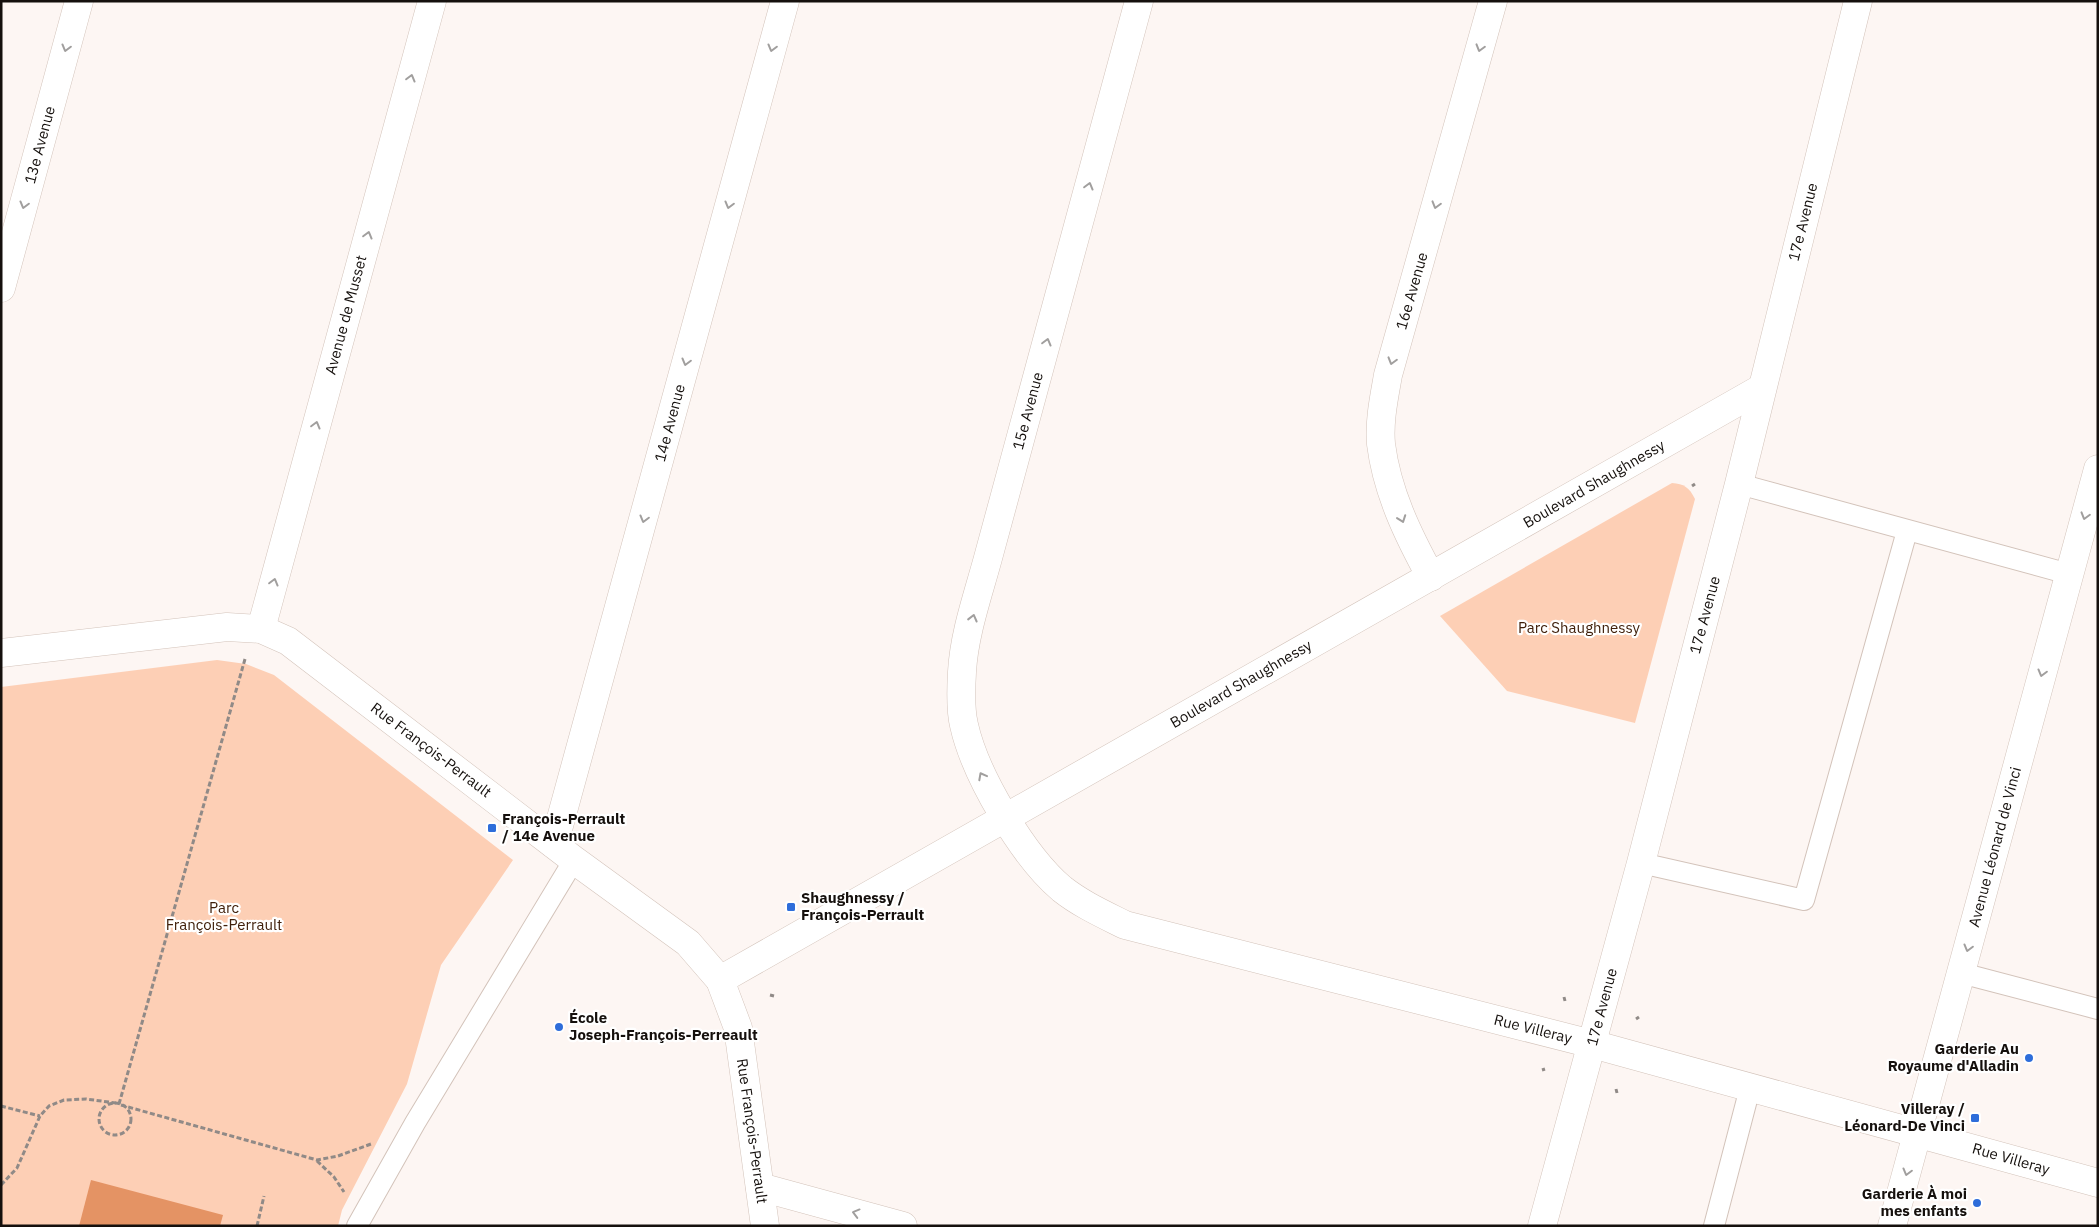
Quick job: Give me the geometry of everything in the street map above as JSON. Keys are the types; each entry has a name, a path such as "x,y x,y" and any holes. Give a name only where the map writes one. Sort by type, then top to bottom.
{"street":[{"name":"13e Avenue","path":"1,288 79,1"},
{"name":"Avenue de Musset","path":"261,629 432,1"},
{"name":"14e Avenue","path":"564,852 785,1"},
{"name":"15e Avenue","path":"1006,818 981,775 971,752 963,723 962,671 965,646 1139,1"},
{"name":"16e Avenue","path":"1431,577 1406,530 1390,489 1381,443 1382,408 1388,375 1493,1"},
{"name":"17e Avenue","path":"1542,1226 1641,863 1739,484 1858,1"},
{"name":"Boulevard Shaughnessy","path":"720,980 1762,388"},
{"name":"Avenue Léonard de Vinci","path":"1892,1226 2098,469"},
{"name":"Rue François-Perrault","path":"1,653 227,627 261,629 288,641 564,852 688,943 720,980 738,1028 765,1226"},
{"name":"Rue Villeray","path":"1006,818 1038,865 1062,889 1090,908 1124,924 1592,1044 2098,1183"},
{"path":"760,1187 903,1226"}],"lane":[{"path":"1739,484 2069,574"},
{"path":"1641,863 1804,900 1907,531"},
{"path":"357,1225 564,852"},
{"path":"1961,973 2098,1009"},
{"path":"1714,1226 1750,1088"}],"path":[{"path":"119,1104 245,659"},
{"path":"170,923 196,930"},
{"path":"1,1185 17,1168 40,1116 50,1106 64,1100 86,1098 119,1104 317,1160 338,1156 415,1123"},
{"path":"119,1104 129,1112 130,1122 126,1131 121,1134 111,1135 102,1129 98,1119 99,1114 106,1106 119,1104"},
{"path":"1,1106 40,1116"},
{"path":"317,1160 334,1177 351,1202 357,1225"},
{"path":"256,1226 264,1196"}],"green space":[{"name":"Parc Shaughnessy","path":"1672,483 1686,487 1695,499 1635,723 1507,691 1440,616"},
{"name":"Parc François-Perrault","path":"217,660 246,664 274,675 513,860 441,965 407,1084 342,1210 338,1226 1,1226 1,687"}],"shaded area":[{"path":"91,1180 223,1215 220,1226 79,1226"}],"place":[{"name":"François-Perrault / 14e Avenue","path":"492,828"},
{"name":"Shaughnessy / François-Perrault","path":"791,907"},
{"name":"École Joseph-François-Perreault","path":"559,1027"},
{"name":"Garderie Au Royaume d'Alladin","path":"2029,1058"},
{"name":"Villeray / Léonard-De Vinci","path":"1975,1118"},
{"name":"Garderie À moi mes enfants","path":"1977,1203"}]}
